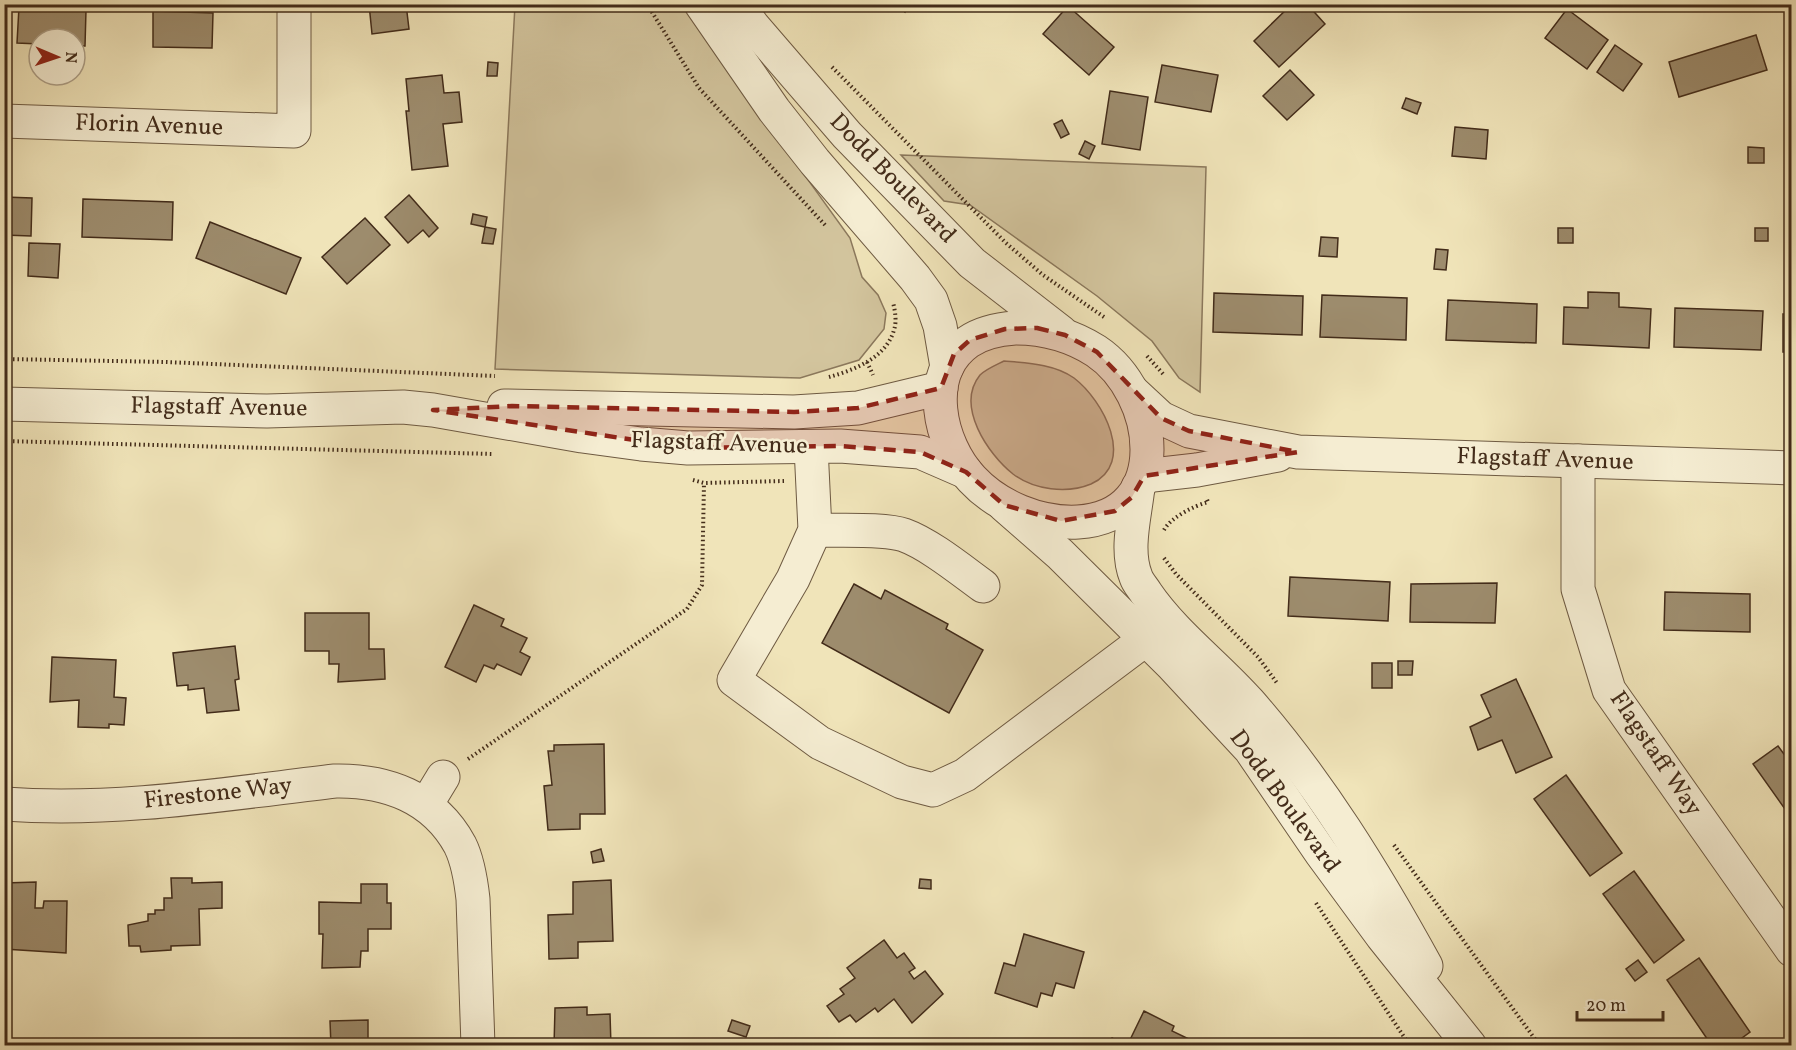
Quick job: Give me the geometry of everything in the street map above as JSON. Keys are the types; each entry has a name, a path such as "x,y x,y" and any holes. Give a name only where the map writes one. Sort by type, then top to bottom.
{"street":[{"name":"Florin Avenue","path":"4,121 294,131 294,4"},
{"name":"Dodd Boulevard","path":"701,4 774,110 931,300 940,326 944,377"},
{"name":"Dodd Boulevard","path":"737,4 753,26 847,135 972,263 1065,335"},
{"path":"1015,328 1037,328 1065,335 1097,352 1124,378 1133,392 1144,419 1146,433 1146,461 1141,481 1124,505 1115,511 1079,522 1051,520 1026,514 1004,505 983,489 966,472 952,452 942,415 944,377 954,354 970,340 997,330 1015,328"},
{"name":"Flagstaff Avenue","path":"433,410 512,406 794,412 858,408 944,377"},
{"name":"Flagstaff Avenue","path":"1133,392 1161,418 1189,431 1298,452 1791,468"},
{"name":"Flagstaff Avenue","path":"4,404 267,411 403,407 642,444 688,448 860,447 920,452 966,472"},
{"path":"810,447 815,530 794,579 734,680 820,743 902,782 933,790 965,775 1146,639"},
{"name":"Flagstaff Avenue","path":"1141,481 1238,461 1298,452"},
{"name":"Flagstaff Way","path":"1578,461 1578,589 1609,690 1791,950"},
{"name":"Dodd Boulevard","path":"1141,481 1130,549 1136,577 1159,612 1248,701 1294,756 1335,813 1392,904 1469,1044"},
{"name":"Dodd Boulevard","path":"1004,505 1060,554 1146,639 1250,750 1382,936 1469,1044"},
{"path":"815,530 903,534 983,586"},
{"path":"426,805 442,777"},
{"name":"Firestone Way","path":"4,804 44,807 100,806 361,780 387,785 408,794 426,805 443,822 460,845 470,874 473,898 478,1046"}],"path":[{"path":"647,4 699,88 827,227"},
{"path":"829,63 1012,249 1042,275 1113,324"},
{"path":"825,378 862,366 884,346 894,330 896,317 892,300"},
{"path":"1141,349 1169,382"},
{"path":"4,358 166,362 501,376"},
{"path":"4,441 404,452"},
{"path":"442,777 687,609 702,585 704,483"},
{"path":"1164,533 1166,526 1185,513 1208,502"},
{"path":"1162,551 1162,555 1176,574 1219,618"},
{"path":"1313,898 1410,1046"}],"highlighted area":[{"path":"1037,328 1065,335 1097,352 1161,418 1189,431 1298,452 1144,476 1132,497 1115,511 1061,521 1004,505 966,472 920,452 840,446 688,448 433,410 512,406 794,412 858,408 941,388 954,354 970,340 1005,329"}],"shaded area":[{"path":"515,5 682,5 850,238 862,277 878,295 886,313 884,329 859,360 800,378 495,369"},
{"path":"901,155 1206,167 1200,392 1179,378 1152,341 1097,296 970,205 944,201"},
{"path":"1004,361 1040,365 1058,370 1074,378 1085,388 1095,401 1111,431 1112,462 1105,474 1091,484 1082,487 1051,489 1021,479 1003,465 978,429 971,401 973,387 980,375"}],"building":[{"path":"369,4 406,4 409,29 372,34"},
{"path":"896,4 910,4 905,12"},
{"path":"1292,4 1307,4 1325,24 1279,67 1254,41"},
{"path":"1068,6 1114,47 1089,75 1043,34"},
{"path":"19,7 86,10 86,27 27,27 27,43 17,43"},
{"path":"1567,9 1608,40 1587,69 1545,38"},
{"path":"153,11 213,13 212,48 153,47"},
{"path":"1756,35 1767,70 1679,97 1669,62"},
{"path":"1615,45 1642,64 1623,91 1597,72"},
{"path":"488,62 498,63 497,76 487,76"},
{"path":"1162,65 1218,75 1211,112 1155,102"},
{"path":"1290,70 1314,95 1287,120 1263,96"},
{"path":"442,75 444,93 459,92 462,122 443,124 448,166 412,170 406,111 409,111 406,79"},
{"path":"1110,91 1148,97 1140,150 1102,144"},
{"path":"1406,98 1421,103 1417,114 1402,108"},
{"path":"1062,120 1069,134 1061,138 1054,124"},
{"path":"1455,127 1488,130 1486,159 1452,156"},
{"path":"1085,141 1095,146 1089,159 1079,154"},
{"path":"1748,147 1764,148 1764,163 1748,163"},
{"path":"409,195 438,228 429,237 423,230 408,243 385,217"},
{"path":"4,197 32,198 31,236 4,235"},
{"path":"83,199 173,202 172,240 82,237"},
{"path":"473,214 487,217 485,227 471,224"},
{"path":"365,218 390,245 347,284 322,257"},
{"path":"210,222 301,258 286,294 196,258"},
{"path":"485,227 496,229 493,244 482,243"},
{"path":"1558,228 1573,228 1573,243 1558,243"},
{"path":"1755,228 1768,228 1768,241 1755,241"},
{"path":"1321,237 1338,238 1337,257 1319,256"},
{"path":"29,243 60,244 58,278 28,276"},
{"path":"1436,249 1448,250 1446,270 1434,269"},
{"path":"1588,292 1619,293 1619,307 1651,309 1649,348 1563,344 1564,307 1588,308"},
{"path":"1214,293 1303,296 1302,335 1213,332"},
{"path":"1322,295 1407,298 1406,340 1320,337"},
{"path":"1448,300 1537,304 1536,343 1446,340"},
{"path":"1675,308 1763,311 1761,350 1674,347"},
{"path":"1783,314 1792,314 1792,352 1783,352"},
{"path":"1290,577 1390,582 1388,621 1288,616"},
{"path":"1497,583 1495,623 1410,622 1411,584"},
{"path":"854,584 881,599 885,590 948,624 946,629 983,650 949,713 822,643"},
{"path":"1665,592 1750,594 1750,632 1664,630"},
{"path":"1786,594 1792,595 1792,634 1785,634"},
{"path":"474,605 504,619 501,626 527,638 520,652 530,657 521,675 497,664 494,669 484,665 476,682 445,667"},
{"path":"305,613 369,613 369,649 384,649 385,679 338,682 339,664 329,664 329,651 305,651"},
{"path":"235,646 239,679 235,680 239,710 207,713 204,688 188,690 188,685 177,686 173,653"},
{"path":"52,657 116,660 114,697 126,698 124,725 109,724 109,728 78,727 79,700 50,702"},
{"path":"1398,661 1413,661 1412,675 1398,675"},
{"path":"1372,663 1392,663 1392,688 1372,688"},
{"path":"1516,679 1552,757 1516,773 1502,740 1478,750 1470,727 1491,717 1481,695"},
{"path":"604,744 605,814 580,814 580,829 548,830 544,786 552,785 548,751 554,751 554,745"},
{"path":"1778,746 1792,765 1792,819 1753,764"},
{"path":"1566,775 1622,853 1590,876 1534,799"},
{"path":"601,849 604,861 593,863 591,852"},
{"path":"1634,871 1684,940 1654,963 1603,894"},
{"path":"171,878 192,878 192,883 222,882 222,908 199,909 200,945 171,946 171,950 141,952 140,946 129,946 128,925 148,921 148,914 155,914 155,910 164,910 164,898 172,898"},
{"path":"920,879 931,880 931,889 919,888"},
{"path":"611,880 613,941 578,942 578,958 549,959 548,915 573,914 573,882"},
{"path":"36,882 35,908 43,908 44,901 67,901 66,953 4,949 4,883"},
{"path":"361,884 387,884 387,903 391,903 391,929 368,929 368,951 361,951 360,967 322,968 323,934 319,934 319,902 361,903"},
{"path":"1024,934 1084,952 1074,988 1056,983 1052,996 1041,993 1037,1007 995,993 1004,963 1015,966"},
{"path":"884,940 897,958 904,953 915,968 909,972 914,979 925,971 943,994 912,1023 894,999 878,1012 875,1008 856,1022 850,1015 839,1022 827,1006 844,994 840,989 855,978 847,968"},
{"path":"1699,958 1750,1032 1731,1046 1712,1046 1667,980"},
{"path":"1638,960 1647,972 1635,981 1626,969"},
{"path":"587,1007 587,1015 610,1014 611,1046 554,1046 555,1008"},
{"path":"1144,1011 1174,1026 1172,1031 1197,1043 1196,1046 1127,1046"},
{"path":"368,1020 368,1042 380,1042 380,1046 331,1046 330,1021"},
{"path":"732,1020 750,1026 746,1037 728,1031"},
{"path":"1112,1038 1127,1046 1108,1046"}]}
